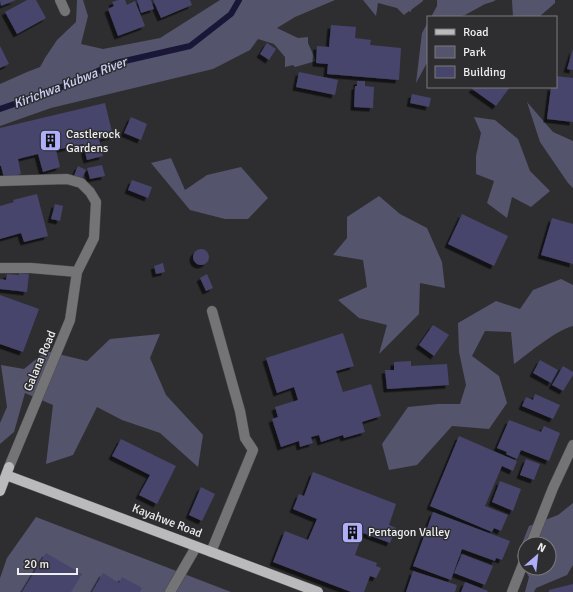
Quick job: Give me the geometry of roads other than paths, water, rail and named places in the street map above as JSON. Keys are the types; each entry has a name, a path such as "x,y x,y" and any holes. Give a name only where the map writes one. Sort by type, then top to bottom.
{"main road":[{"name":"Galana Road","path":"0,491 5,472"},
{"name":"Kayahwe Road","path":"5,472 196,547 318,592"}],"street":[{"path":"60,0 65,11"},
{"name":"Galana Road","path":"0,181 67,179 81,183 90,192 96,202 94,238 77,272 70,320 5,472"},
{"path":"0,268 31,268 77,272"},
{"path":"211,552 253,450 245,438 240,411 212,311"},
{"path":"534,536 553,488 573,445"},
{"path":"170,592 196,547"},
{"path":"512,592 518,576"}],"waterway":[{"name":"Kirichwa Kubwa River","path":"0,109 55,90 116,63 190,46 231,14 239,0"}],"place":[{"name":"Castlerock Gardens","path":"50,141"},
{"name":"Pentagon Valley","path":"353,532"}]}
